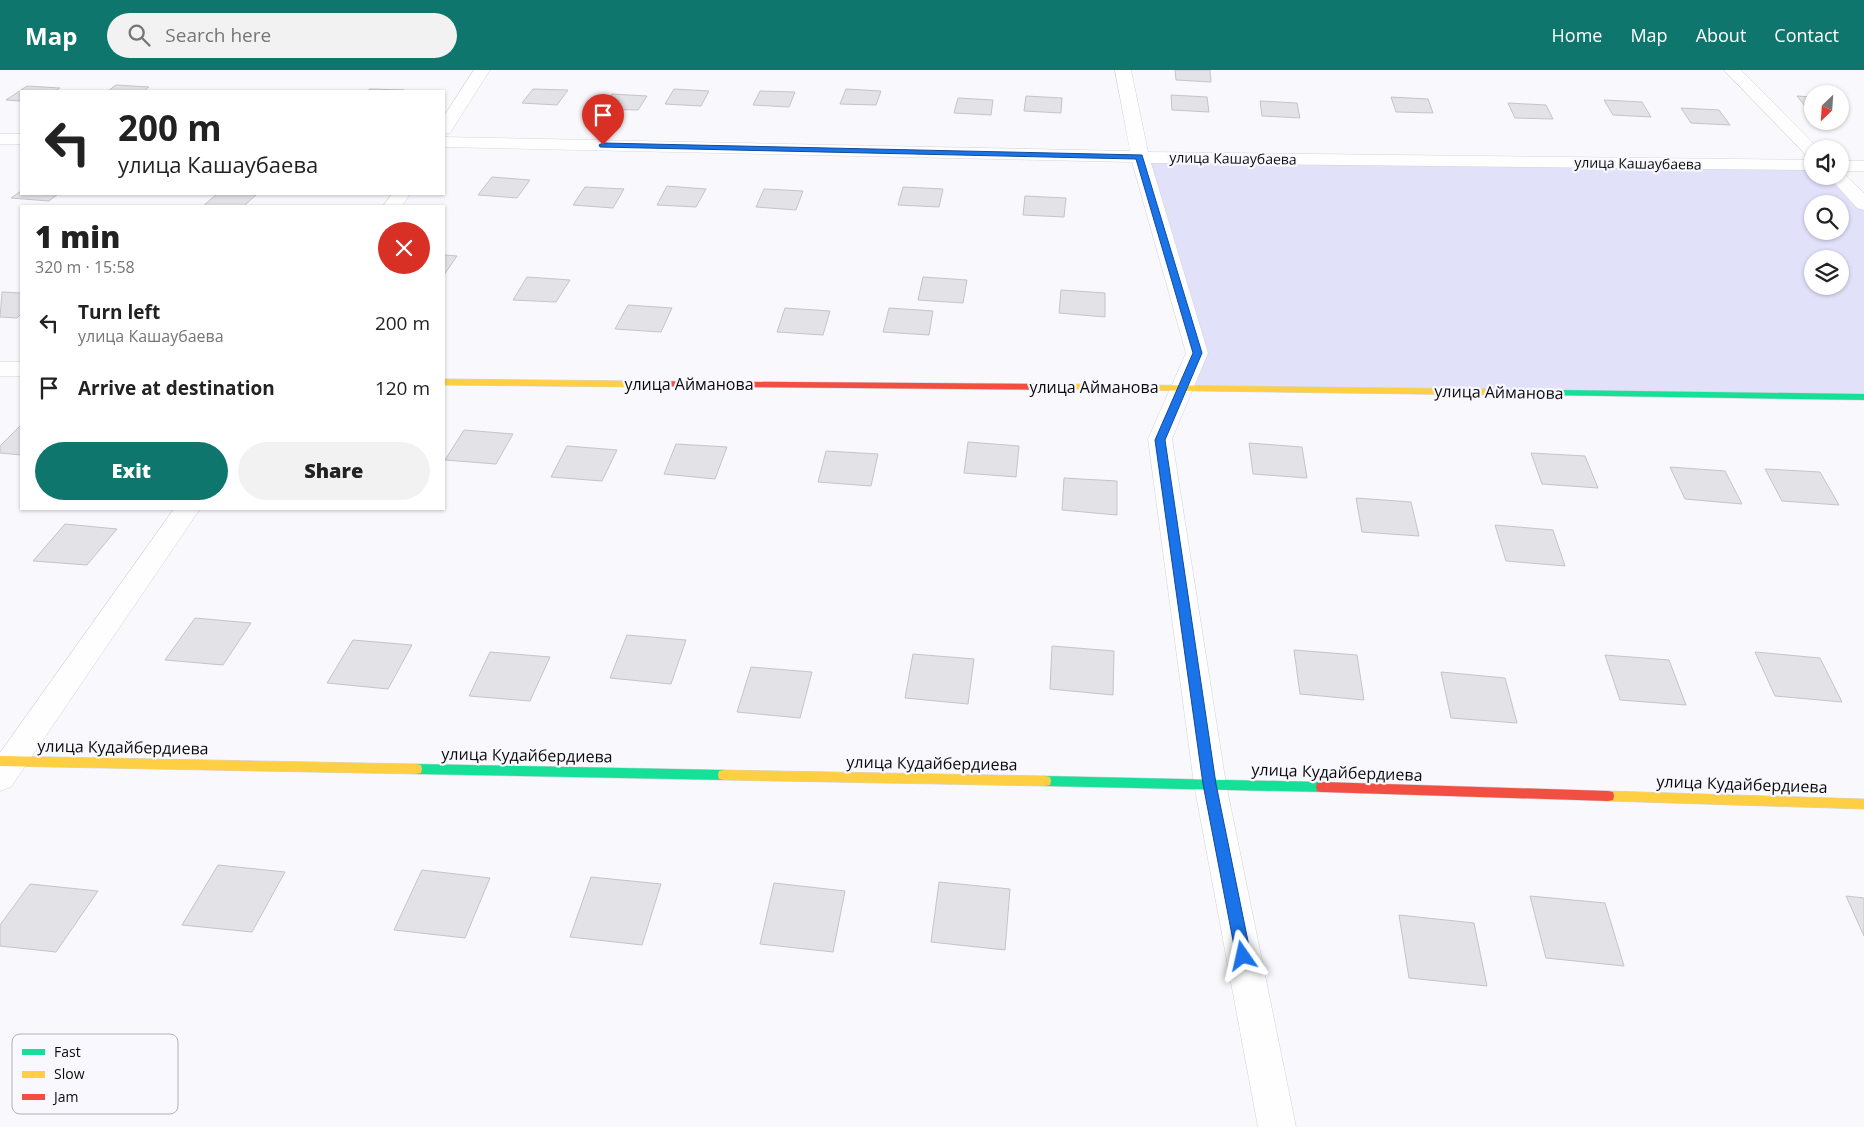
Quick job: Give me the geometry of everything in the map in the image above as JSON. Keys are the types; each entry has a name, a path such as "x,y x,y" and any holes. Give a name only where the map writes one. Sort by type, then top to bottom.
{"street":[{"path":"445,127 482,70"},
{"path":"1123,70 1140,157 1197,353 1160,440 1210,784 1277,1127"},
{"path":"1732,70 1804,143"},
{"path":"0,139 20,139"},
{"name":"улица Кашаубаева","path":"445,142 1140,157 1804,166"},
{"path":"1849,166 1864,166"},
{"path":"1846,185 1864,204"},
{"path":"0,369 20,370"},
{"name":"улица Айманова","path":"445,382 1182,388 1864,397"},
{"path":"4,767 186,510"},
{"name":"улица Кудайбердиева","path":"4,767 1210,784 1864,804"}],"shaded area":[{"path":"1140,157 1804,165 1804,185 1846,185 1864,204 1864,397 1182,388 1197,353"}],"building":[{"path":"1175,70 1210,70 1211,82 1176,80"},
{"path":"116,85 149,87 145,90 109,90"},
{"path":"27,86 60,88 57,90 21,90"},
{"path":"370,89 404,90 368,90"},
{"path":"533,89 568,90 557,105 522,103"},
{"path":"674,89 709,91 701,106 665,104"},
{"path":"846,89 881,91 876,105 840,104"},
{"path":"20,91 20,101 6,100"},
{"path":"760,91 795,92 789,107 753,105"},
{"path":"612,94 647,96 638,110 602,109"},
{"path":"1171,95 1207,97 1209,112 1172,110"},
{"path":"1026,96 1062,98 1061,113 1024,111"},
{"path":"1797,96 1804,96 1804,105"},
{"path":"1391,97 1428,99 1433,113 1396,112"},
{"path":"958,98 993,100 991,115 954,113"},
{"path":"1604,100 1642,102 1651,117 1613,115"},
{"path":"1260,101 1297,103 1300,118 1262,116"},
{"path":"1508,103 1546,105 1553,119 1515,118"},
{"path":"1681,108 1719,110 1730,125 1691,123"},
{"path":"492,177 530,180 517,198 478,195"},
{"path":"667,186 706,189 696,207 657,205"},
{"path":"585,187 624,189 613,208 573,205"},
{"path":"903,187 943,189 939,207 898,205"},
{"path":"764,189 803,191 796,210 756,207"},
{"path":"20,192 20,195 57,195 49,201 11,198"},
{"path":"216,195 256,195 245,205 204,205"},
{"path":"1025,196 1066,198 1064,217 1023,215"},
{"path":"445,255 457,256 445,274"},
{"path":"527,277 570,280 556,302 513,300"},
{"path":"923,277 967,280 963,303 918,300"},
{"path":"1061,290 1105,293 1105,317 1059,313"},
{"path":"2,292 20,293 20,315 17,318 0,317"},
{"path":"628,305 672,308 661,332 615,329"},
{"path":"785,308 830,311 823,335 777,332"},
{"path":"889,308 933,311 929,335 883,332"},
{"path":"20,426 20,455 0,453 0,446"},
{"path":"464,430 513,434 496,464 445,460"},
{"path":"968,442 1019,446 1016,477 964,473"},
{"path":"1249,443 1302,447 1307,478 1253,474"},
{"path":"676,444 727,447 715,479 664,474"},
{"path":"567,446 617,450 602,481 551,477"},
{"path":"826,451 878,454 871,486 818,482"},
{"path":"1531,453 1585,456 1598,488 1542,484"},
{"path":"1670,467 1725,471 1742,504 1685,499"},
{"path":"1765,469 1820,472 1839,505 1782,501"},
{"path":"1064,478 1117,481 1117,515 1062,510"},
{"path":"1356,498 1411,502 1419,536 1362,532"},
{"path":"65,524 117,529 87,565 33,561"},
{"path":"1495,525 1553,530 1565,566 1506,561"},
{"path":"195,618 251,623 223,665 165,660"},
{"path":"627,635 686,640 671,684 610,678"},
{"path":"353,640 412,645 388,689 327,683"},
{"path":"1052,646 1114,651 1113,695 1050,689"},
{"path":"1294,650 1357,655 1364,700 1300,694"},
{"path":"490,652 550,657 530,701 469,696"},
{"path":"1755,652 1820,658 1842,702 1775,696"},
{"path":"913,654 974,659 968,704 905,698"},
{"path":"1605,655 1669,660 1686,705 1620,700"},
{"path":"751,667 812,672 800,718 737,712"},
{"path":"1441,672 1505,678 1517,723 1451,718"},
{"path":"218,865 285,872 252,932 182,925"},
{"path":"422,870 490,878 465,938 394,930"},
{"path":"591,877 661,884 642,945 570,937"},
{"path":"939,882 1010,889 1005,950 931,942"},
{"path":"774,883 845,891 833,952 760,944"},
{"path":"30,884 98,891 56,952 0,946 0,925"},
{"path":"1530,896 1605,903 1624,966 1546,958"},
{"path":"1846,896 1864,898 1864,936"},
{"path":"1399,915 1474,923 1487,986 1409,978"}],"traffic: fast":[{"path":"1485,392 1864,397"},
{"path":"416,769 724,775"},
{"path":"1045,781 1322,787"}],"traffic: slow":[{"path":"445,382 639,384"},
{"path":"1065,387 1485,392"},
{"path":"0,761 416,769"},
{"path":"724,775 1045,781"},
{"path":"1608,796 1864,804"}],"traffic: jam":[{"path":"639,384 1065,387"},
{"path":"1322,787 1608,796"}],"route":[{"path":"603,145 1140,157 1197,353 1160,440 1210,784 1243,956"}]}
